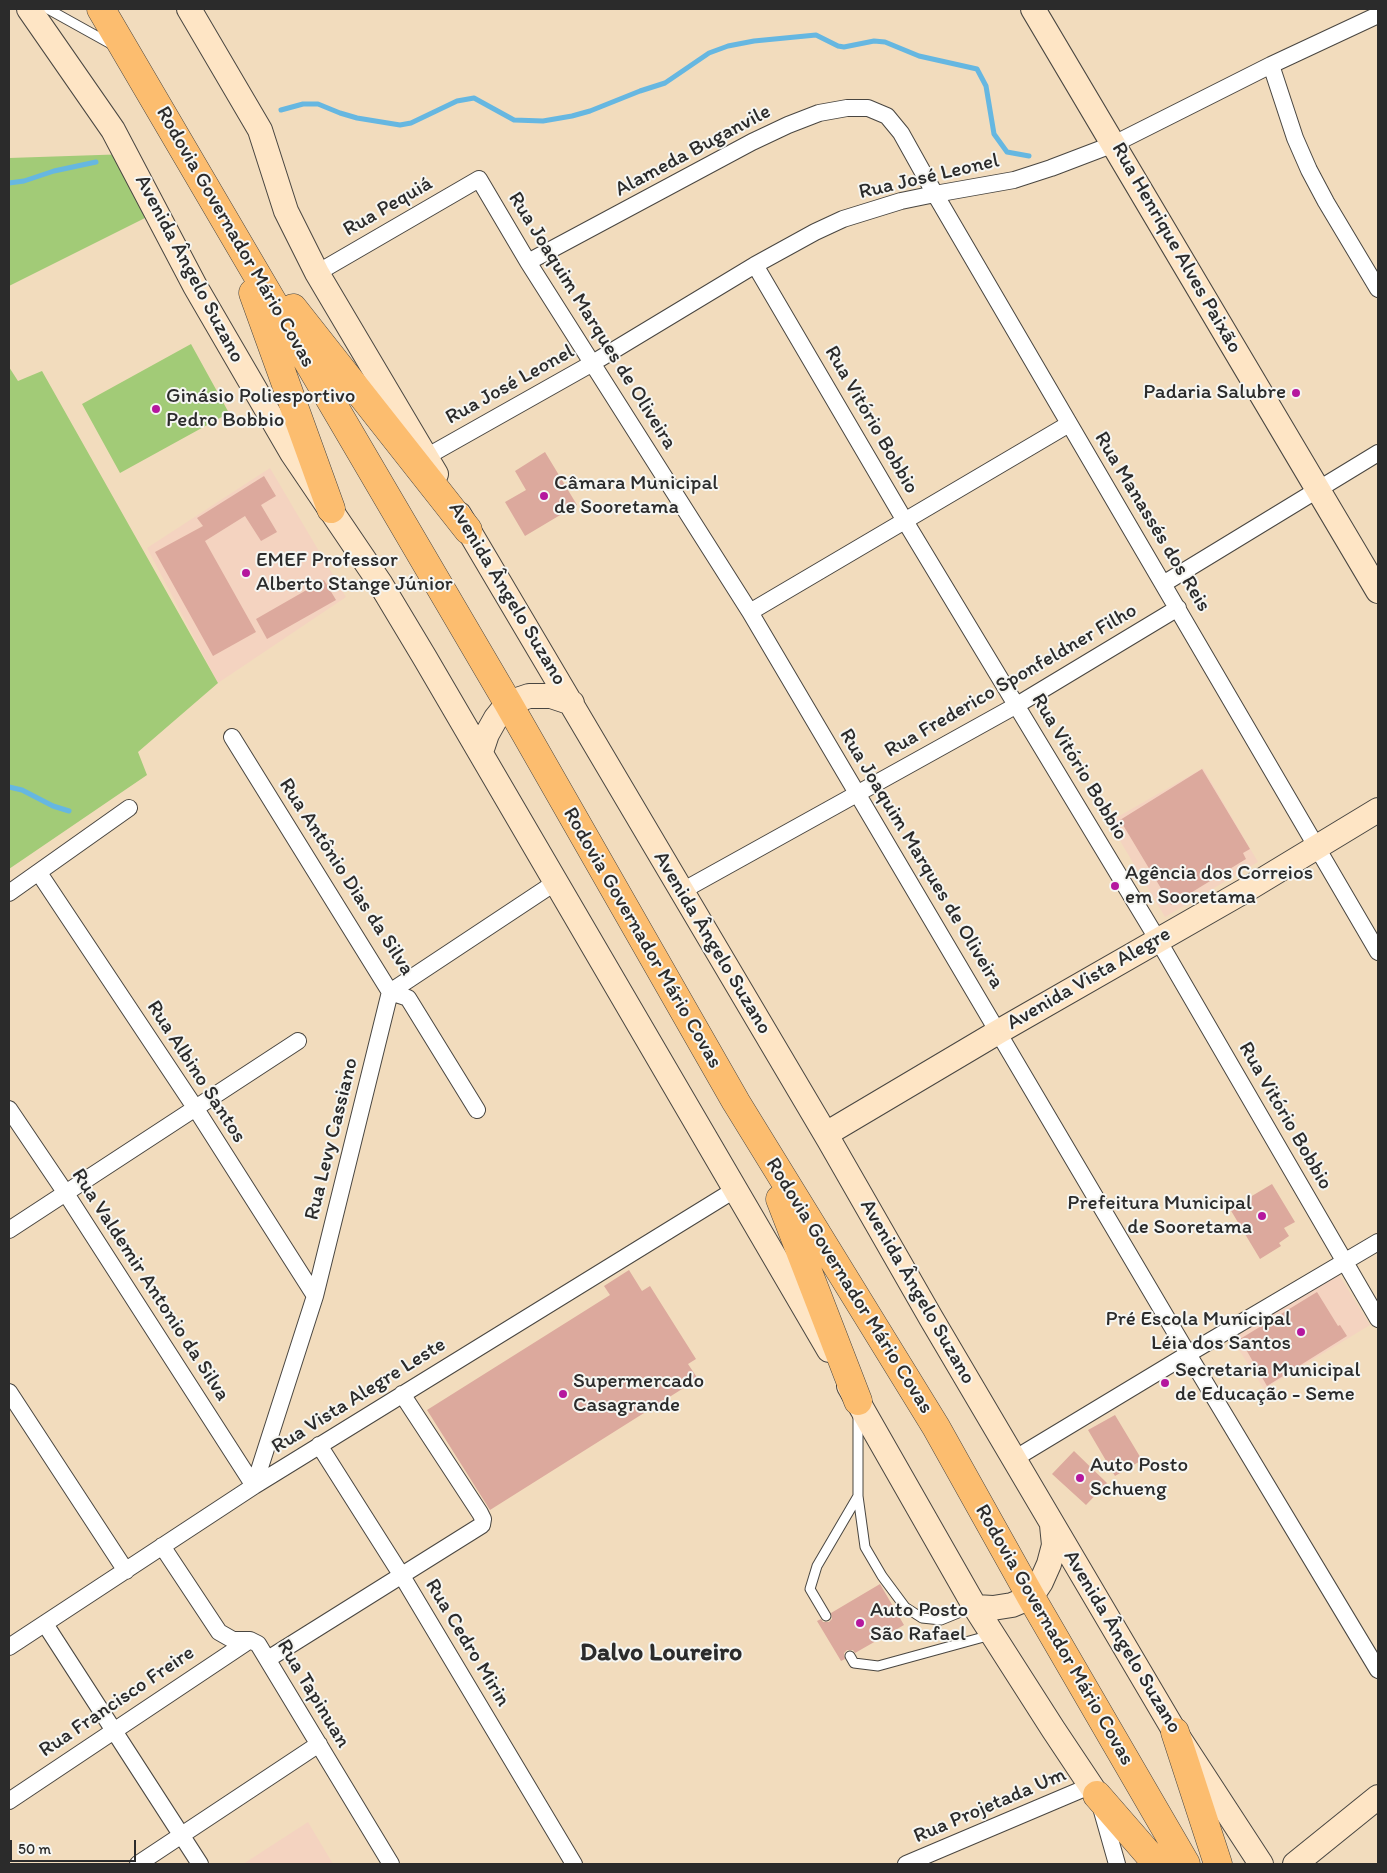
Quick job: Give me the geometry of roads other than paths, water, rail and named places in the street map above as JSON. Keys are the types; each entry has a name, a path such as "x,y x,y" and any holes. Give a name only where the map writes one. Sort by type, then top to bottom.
{"highway":[{"name":"Rodovia Governador Mário Covas","path":"102,9 508,703 736,1102 936,1427 1031,1597 1186,1864"},
{"path":"231,230 331,509"},
{"path":"231,230 468,530"},
{"path":"736,1102 784,1207 858,1401"},
{"path":"1175,1732 1218,1864"},
{"path":"1094,1790 1157,1864"}],"main road":[{"name":"Avenida Ângelo Suzano","path":"29,9 113,130 195,286 292,453 380,583 482,752 975,1606 1094,1790"},
{"name":"Avenida Ângelo Suzano","path":"189,9 260,130 286,211 317,272 826,1134 1175,1732 1261,1864"},
{"name":"Rua Henrique Alves Paixão","path":"1033,9 1378,592"},
{"path":"482,752 491,726 508,703 529,696 551,696 572,704"},
{"name":"Avenida Vista Alegre","path":"826,1134 1378,810"},
{"path":"975,1606 993,1608 1012,1605 1031,1597 1050,1564 1054,1545 1052,1524"},
{"path":"1294,1864 1378,1797"}],"street":[{"name":"Rua José Leonel","path":"426,457 591,364 756,265 815,232 843,219 901,201 1014,180 1114,144 1372,14"},
{"path":"1271,65 1295,138 1309,170 1326,202 1372,265 1378,289"},
{"name":"Alameda Buganvile","path":"528,262 752,142 788,125 819,113 847,108 868,108 887,116"},
{"name":"Rua Manassés dos Reis","path":"887,116 901,133 1069,424 1318,846 1378,952"},
{"name":"Rua Pequiá","path":"317,272 479,179"},
{"name":"Rua Joaquim Marques de Oliveira","path":"479,179 591,364 750,612 1188,1354 1378,1670"},
{"name":"Rua Vitório Bobbio","path":"756,265 905,521 1158,940 1378,1319"},
{"path":"750,612 1069,424"},
{"path":"1163,584 1378,453"},
{"name":"Rua Frederico Sponfeldner Filho","path":"682,891 1016,705 1178,608"},
{"name":"Rua Antônio Dias da Silva","path":"232,737 390,992 408,998 477,1110"},
{"path":"9,893 130,808"},
{"name":"Rua Albino Santos","path":"39,873 196,1108 315,1296"},
{"path":"390,992 556,882"},
{"name":"Rua Levy Cassiano","path":"254,1486 315,1296 390,992"},
{"path":"9,1230 298,1042"},
{"name":"Rua Valdemir Antonio da Silva","path":"9,1109 65,1192 254,1486"},
{"name":"Rua Vista Alegre Leste","path":"9,1647 319,1445 736,1189"},
{"path":"1014,1459 1378,1242"},
{"path":"9,1392 126,1571"},
{"path":"268,1659 482,1525 483,1519 480,1513 402,1394"},
{"name":"Rua Cedro Mirin","path":"319,1445 402,1576 574,1864"},
{"name":"Rua Tapinuan","path":"162,1546 219,1632 233,1640 250,1640 258,1644 391,1864"},
{"path":"44,1624 115,1730 200,1864"},
{"name":"Rua Francisco Freire","path":"9,1801 250,1640"},
{"path":"138,1864 319,1744"},
{"path":"1094,1790 1117,1864"},
{"name":"Rua Projetada Um","path":"906,1864 940,1858 1094,1790"}],"lane":[{"path":"48,9 102,38 130,57"},
{"path":"858,1401 858,1496 866,1548 882,1576 905,1607 922,1618 941,1620 975,1606"},
{"path":"826,1616 810,1590 818,1566 858,1496"},
{"path":"850,1656 854,1663 878,1666 993,1634"}],"waterway":[{"path":"281,110 303,104 318,104 357,118 400,125 411,123 457,101 474,98 514,120 543,121 590,111 665,83 709,53 728,46 754,41 816,35 844,47 874,41 885,42 919,56 977,69 986,86 994,134 1007,152 1029,156"},
{"path":"9,183 24,181 54,171 96,162"},
{"path":"9,787 22,790 53,806 69,811"}],"place":[{"name":"Padaria Salubre","path":"1296,393"},
{"name":"Ginásio Poliesportivo Pedro Bobbio","path":"156,409"},
{"name":"Câmara Municipal de Sooretama","path":"544,496"},
{"name":"EMEF Professor Alberto Stange Júnior","path":"246,573"},
{"name":"Agência dos Correios em Sooretama","path":"1115,886"},
{"name":"Prefeitura Municipal de Sooretama","path":"1262,1216"},
{"name":"Pré Escola Municipal Léia dos Santos","path":"1301,1332"},
{"name":"Secretaria Municipal de Educação - Seme","path":"1165,1383"},
{"name":"Supermercado Casagrande","path":"563,1394"},
{"name":"Auto Posto Schueng","path":"1080,1478"},
{"name":"Auto Posto São Rafael","path":"860,1623"}],"district":[{"name":"Dalvo Loureiro","path":"661,1653"}]}
